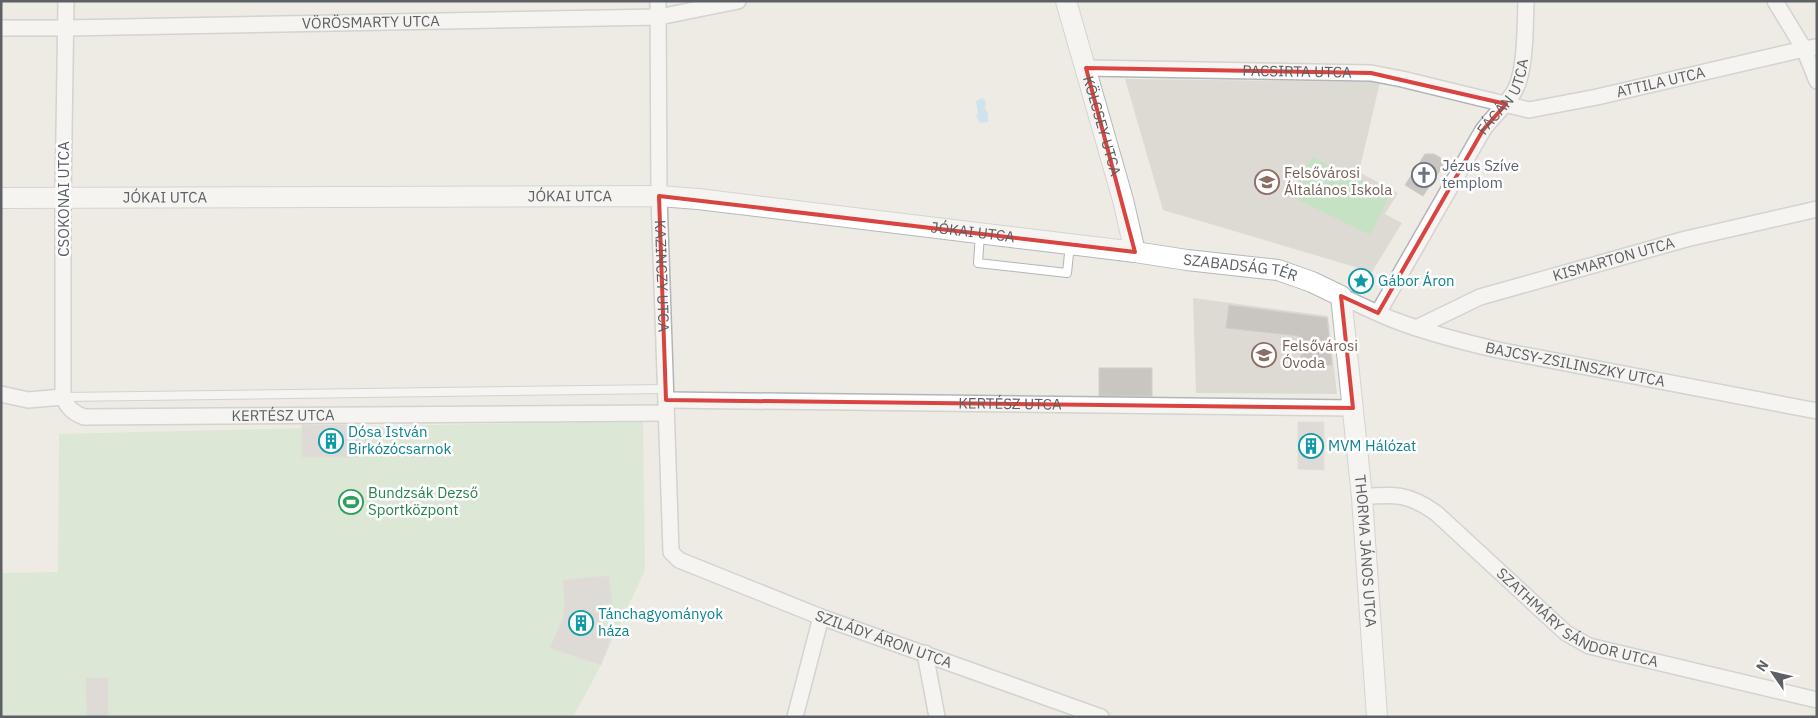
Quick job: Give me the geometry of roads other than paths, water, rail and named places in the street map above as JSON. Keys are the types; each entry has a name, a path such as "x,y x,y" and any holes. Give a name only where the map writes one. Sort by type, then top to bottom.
{"street":[{"name":"CSOKONAI UTCA","path":"64,397 63,198 66,1"},
{"name":"KAZINCZY UTCA","path":"658,1 659,196 672,552"},
{"name":"VÖRÖSMARTY UTCA","path":"1,28 659,17 738,1"},
{"name":"KÖLCSEY UTCA","path":"1066,1 1136,252"},
{"name":"FÁCÁN UTCA","path":"1378,313 1483,130 1506,104 1515,90 1520,73 1526,1"},
{"path":"1775,1 1810,48 1817,82"},
{"name":"ATTILA UTCA","path":"1506,104 1529,110 1597,98 1810,48"},
{"name":"PACSIRTA UTCA","path":"1086,68 1371,73 1506,104"},
{"name":"JÓKAI UTCA","path":"1,198 659,196 698,199 1136,252"},
{"name":"KISMARTON UTCA","path":"1416,328 1480,297 1686,240 1817,208"},
{"name":"SZABADSÁG TÉR","path":"1136,252 1186,260 1278,270 1303,278 1341,296"},
{"name":"BAJCSY-ZSILINSZKY UTCA","path":"1341,296 1416,328 1498,350 1817,411"},
{"name":"THORMA JÁNOS UTCA","path":"1341,296 1362,497 1378,717"},
{"path":"1,394 28,400 64,397"},
{"name":"KERTÉSZ UTCA","path":"64,397 67,406 74,413 84,417 666,401 1353,408"},
{"name":"SZATHMÁRY SÁNDOR UTCA","path":"1362,497 1390,495 1408,497 1422,502 1566,633 1589,646 1817,700"},
{"name":"SZILÁDY ÁRON UTCA","path":"672,552 679,560 821,617 1101,717"},
{"path":"795,717 821,617"},
{"path":"925,653 936,717"}],"lane":[{"path":"980,234 978,263 1068,273 1070,244"},
{"path":"64,397 666,401"}],"water":[{"path":"982,98 986,101 985,108 988,114 988,122 980,123 976,115 978,113 976,101"}],"place":[{"name":"Jézus Szíve templom","path":"1424,175"},
{"name":"Felsővárosi Általános Iskola","path":"1267,182"},
{"name":"Gábor Áron","path":"1361,281"},
{"name":"Felsővárosi Óvoda","path":"1264,355"},
{"name":"Dósa István Birkózócsarnok","path":"331,441"},
{"name":"MVM Hálózat","path":"1311,446"},
{"name":"Bundzsák Dezső Sportközpont","path":"351,502"},
{"name":"Tánchagyományok háza","path":"581,623"}]}
